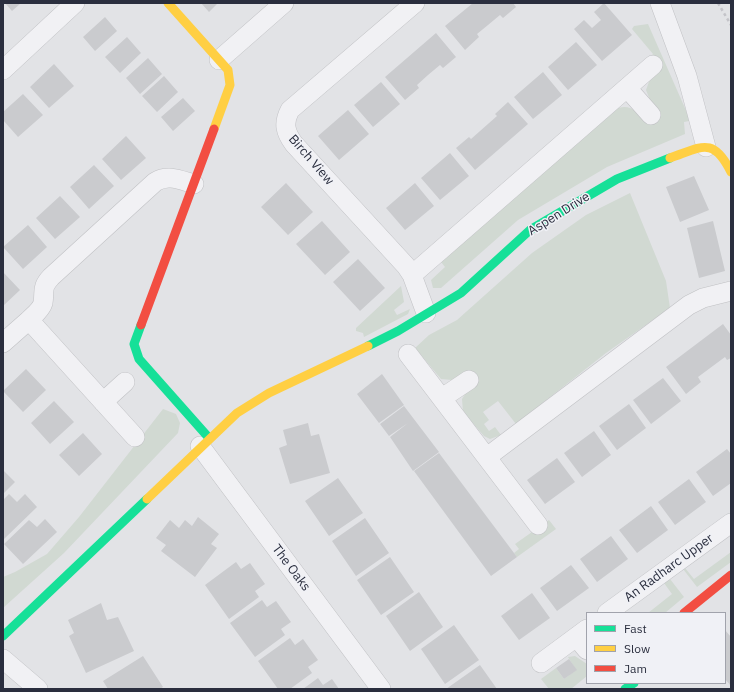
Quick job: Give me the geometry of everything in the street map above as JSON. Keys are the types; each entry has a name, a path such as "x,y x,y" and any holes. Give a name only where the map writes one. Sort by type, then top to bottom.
{"street":[{"path":"3,70 75,3"},
{"path":"168,3 228,70 230,85 134,344 139,359 205,442"},
{"path":"219,60 284,3"},
{"name":"Birch View","path":"415,3 290,110 286,118 286,123 289,137 294,144 406,266 412,275 426,313"},
{"path":"660,3 687,76 706,147 720,153 731,172"},
{"path":"412,275 653,65"},
{"path":"628,88 651,115"},
{"name":"Aspen Drive","path":"3,636 237,413 269,393 398,331 426,313 442,306 461,293 530,230 617,179 654,163 695,148 706,147"},
{"path":"3,343 40,310 43,303 44,285 50,277 155,182 162,178 172,178 194,184"},
{"path":"487,457 689,305 703,298 731,291"},
{"path":"29,320 135,437"},
{"path":"408,354 538,525"},
{"path":"442,398 469,380"},
{"path":"103,402 125,382"},
{"name":"The Oaks","path":"205,442 381,689"},
{"name":"An Radharc Upper","path":"608,612 731,523"},
{"path":"685,612 730,577"},
{"path":"541,663 584,639"},
{"path":"3,659 38,689"}],"path":[{"path":"718,3 731,25"}],"shaded area":[{"path":"648,24 688,115 689,121 684,122 685,134 607,167 518,220 441,288 433,288 431,280 445,267 441,262 612,111 624,107 631,108 637,112 650,100 646,90 650,79 649,58 653,54 632,29 634,26"},
{"path":"630,193 666,281 670,308 606,353 516,424 498,401 483,412 489,420 484,424 489,431 495,427 501,435 490,439 484,436 463,412 462,399 467,391 466,373 452,380 441,379 415,348 429,335 457,320 532,253 586,215"},
{"path":"401,286 404,302 394,310 397,315 410,309 408,314 364,337 363,333 356,331 356,328"},
{"path":"163,409 176,414 180,423 178,433 64,553 3,608 3,577 47,554 79,517"},
{"path":"549,520 556,529 517,557 514,553 519,549 515,544"},
{"path":"731,552 731,562 697,587 683,569 685,568 694,579"},
{"path":"670,579 684,597 666,612 649,612 672,594 664,583"},
{"path":"575,656 586,663 586,677 571,689 549,689 541,679 556,668 564,679 576,670 568,657"}],"building":[{"path":"5,3 21,3 12,11"},
{"path":"201,3 218,3 209,12"},
{"path":"473,3 513,3 516,7 503,18 500,15 477,34 479,37 465,50 445,26"},
{"path":"604,3 632,35 602,61 574,29 584,20 592,28 601,20 594,12"},
{"path":"105,17 117,31 95,51 83,37"},
{"path":"436,33 456,57 443,68 440,65 428,75 417,85 419,88 405,100 385,77"},
{"path":"127,37 141,53 120,73 105,57"},
{"path":"576,42 597,65 568,90 548,67"},
{"path":"148,58 162,74 140,94 126,78"},
{"path":"54,64 74,86 49,108 30,87"},
{"path":"543,72 562,95 533,119 514,97"},
{"path":"164,76 178,92 157,112 142,96"},
{"path":"381,82 400,104 373,127 354,105"},
{"path":"23,94 43,115 18,137 3,120 3,112"},
{"path":"183,98 195,111 173,131 161,117"},
{"path":"508,102 528,124 475,170 456,148 469,137 471,139 497,116 495,114"},
{"path":"348,110 369,134 339,160 318,136"},
{"path":"126,136 146,158 121,180 102,159"},
{"path":"450,153 469,176 440,200 421,178"},
{"path":"94,165 114,186 89,209 70,187"},
{"path":"694,176 709,210 680,222 666,187"},
{"path":"286,183 313,212 288,235 261,207"},
{"path":"415,183 434,206 405,230 386,208"},
{"path":"60,196 80,217 55,239 36,218"},
{"path":"322,221 350,252 325,275 296,244"},
{"path":"713,221 725,271 699,278 687,228"},
{"path":"28,225 47,247 23,269 3,247"},
{"path":"358,259 385,288 360,311 333,282"},
{"path":"3,272 20,290 3,306"},
{"path":"723,324 731,335 731,358 727,360 725,357 698,377 701,382 686,394 666,367"},
{"path":"26,369 46,390 23,412 3,391"},
{"path":"382,374 404,405 379,423 357,394"},
{"path":"663,378 681,401 651,424 633,400"},
{"path":"54,401 74,422 50,444 31,423"},
{"path":"629,404 646,428 617,450 599,426"},
{"path":"404,406 439,452 413,471 390,437 408,423 389,436 380,424"},
{"path":"308,423 311,436 319,434 330,473 290,484 279,448 287,445 283,430"},
{"path":"594,431 611,455 582,477 564,453"},
{"path":"83,433 102,454 79,476 59,455"},
{"path":"727,449 731,454 731,483 713,496 696,472"},
{"path":"439,453 517,557 491,576 414,471"},
{"path":"557,458 575,482 545,504 527,480"},
{"path":"3,470 15,482 3,494"},
{"path":"338,478 363,513 329,536 305,501"},
{"path":"689,479 706,502 675,525 658,502"},
{"path":"9,494 17,502 25,494 37,507 3,540 3,500"},
{"path":"651,506 668,530 637,553 619,530"},
{"path":"198,517 219,534 211,544 217,548 195,577 161,551 166,545 156,538 170,520 179,528 185,520 192,526"},
{"path":"365,518 389,553 356,576 332,541"},
{"path":"45,519 57,532 23,564 4,544 29,520 37,527"},
{"path":"611,536 628,559 597,582 580,559"},
{"path":"390,557 414,592 381,615 357,580"},
{"path":"236,562 241,569 250,563 265,584 255,591 259,597 229,619 205,585"},
{"path":"571,565 589,588 557,611 540,588"},
{"path":"419,592 443,627 410,651 386,616"},
{"path":"532,593 550,618 519,640 501,616"},
{"path":"262,600 267,607 276,601 291,622 281,629 285,635 255,657 230,623"},
{"path":"101,603 107,620 118,617 134,651 86,673 69,636 74,633 68,620"},
{"path":"454,625 479,660 445,684 421,649"},
{"path":"726,631 731,637 731,686 726,680"},
{"path":"290,638 295,645 303,639 318,660 308,667 312,673 290,689 278,689 258,661"},
{"path":"143,656 163,687 160,689 108,689 103,681"},
{"path":"569,659 577,670 564,679 556,668"},
{"path":"480,665 497,689 446,689"},
{"path":"318,678 323,685 332,679 339,689 303,689"}],"traffic: fast":[{"path":"368,346 398,331 461,293 530,230 617,179 670,158"},
{"path":"141,325 134,344 139,359 209,438"},
{"path":"3,636 147,499"},
{"path":"625,689 632,684"}],"traffic: slow":[{"path":"168,3 228,70 230,85 214,129"},
{"path":"670,158 690,150 706,147 718,153 725,161 731,172"},
{"path":"147,499 237,413 269,393 368,346"}],"traffic: jam":[{"path":"141,325 214,129"},
{"path":"685,612 731,575"}]}
